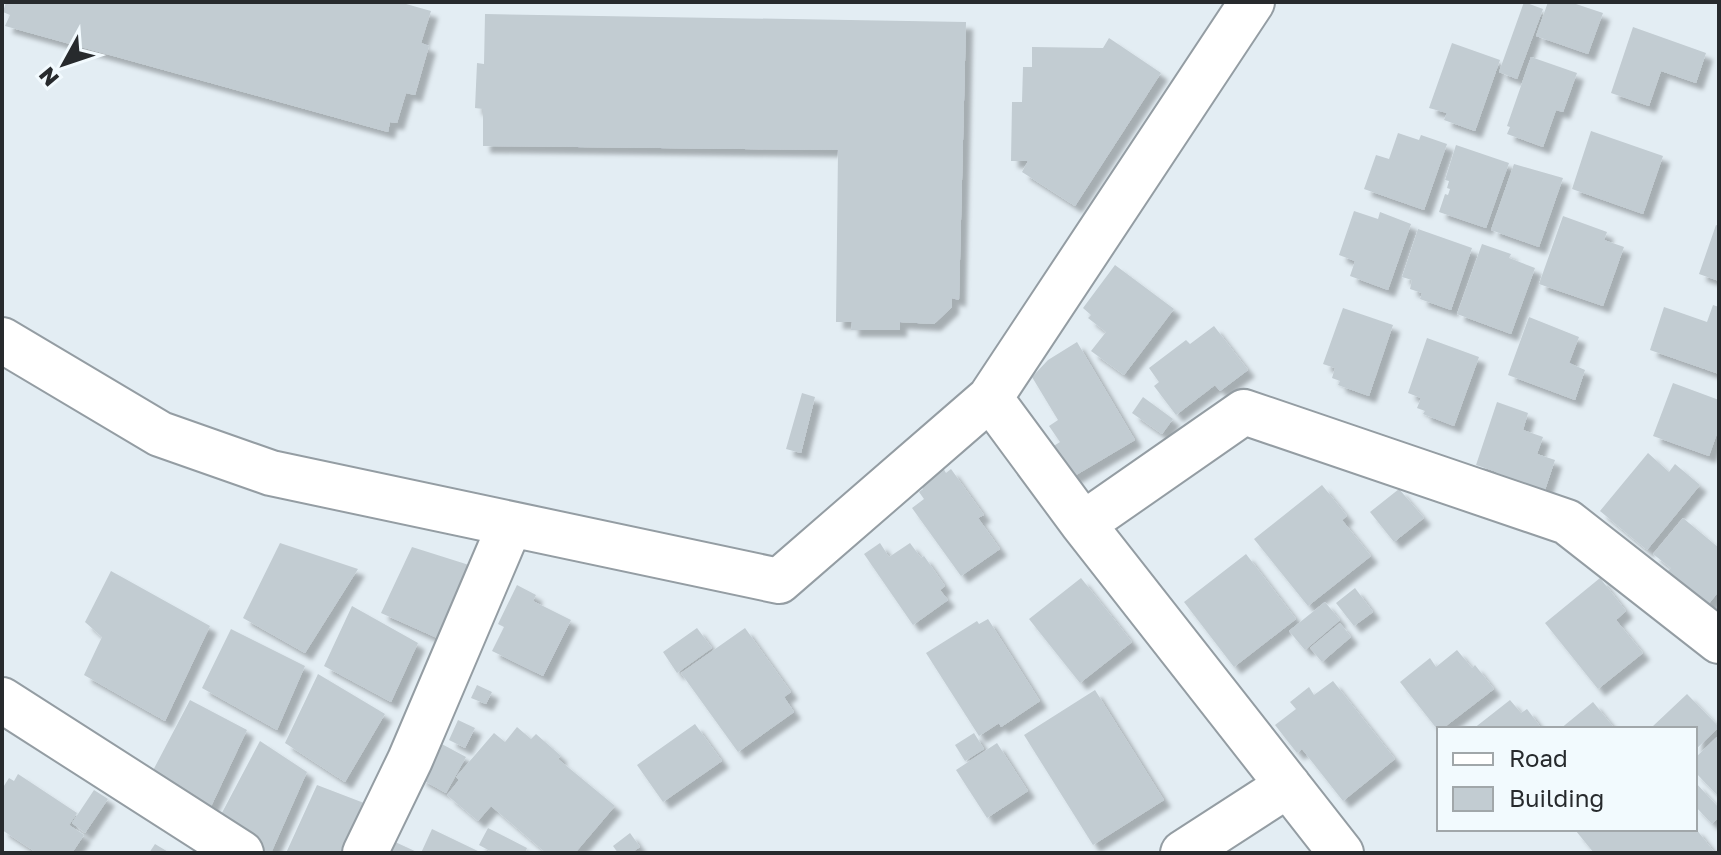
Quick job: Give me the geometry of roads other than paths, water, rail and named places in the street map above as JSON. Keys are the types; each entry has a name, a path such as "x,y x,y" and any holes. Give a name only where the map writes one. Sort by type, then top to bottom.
{"street":[{"path":"2,340 160,434 271,473 779,581 990,398 1252,2"},
{"path":"990,398 1083,524 1341,853"},
{"path":"1083,524 1244,412 1567,522 1719,641"},
{"path":"365,853 410,760 510,525"},
{"path":"2,700 241,853"},
{"path":"1183,853 1288,785"}]}
